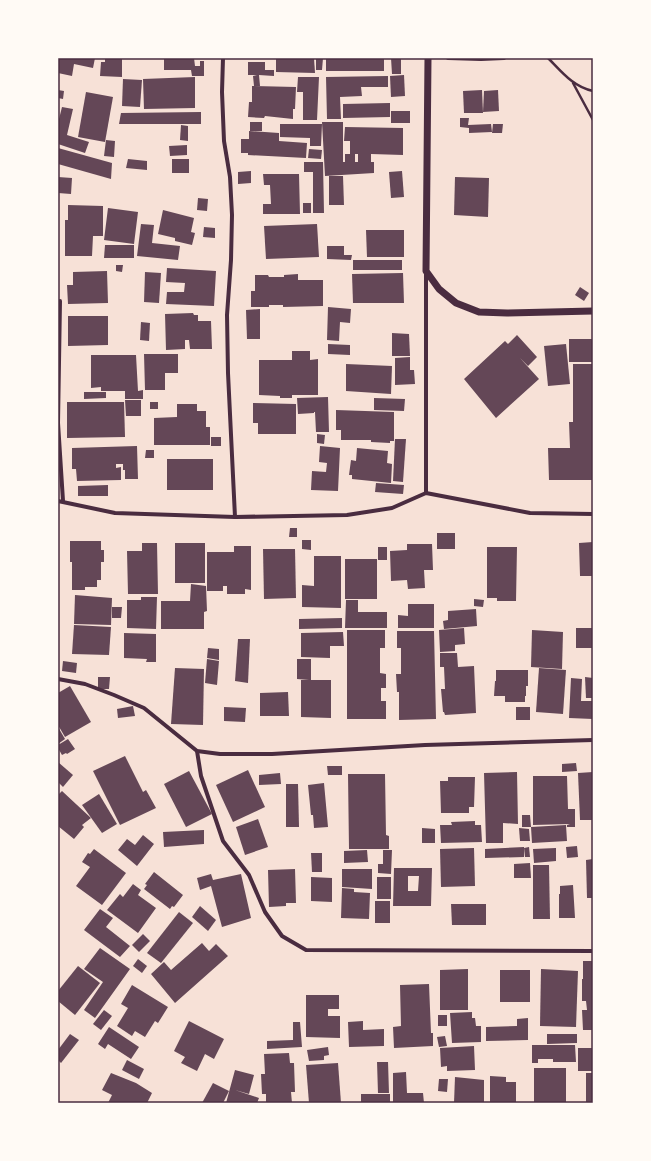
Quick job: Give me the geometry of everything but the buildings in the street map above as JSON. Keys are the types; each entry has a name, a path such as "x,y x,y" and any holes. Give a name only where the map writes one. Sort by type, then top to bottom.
{"street":[{"path":"223,58 222,92 224,141 230,177 232,215 231,260 227,315 228,373 235,516"},
{"path":"426,493 428,58"},
{"path":"448,58 504,58"},
{"path":"426,271 439,289 456,302 479,312 507,314 593,311"},
{"path":"60,301 58,423 63,501"},
{"path":"58,501 115,513 235,516 347,515 392,508 426,493 530,513 593,514"},
{"path":"58,679 85,684 144,708 197,752 220,754 272,754 425,745 593,740"},
{"path":"197,752 201,776 223,841 249,875 265,912 282,936 306,950 593,951"}],"path":[{"path":"548,58 573,83 593,120"},
{"path":"573,83 593,91"}]}
